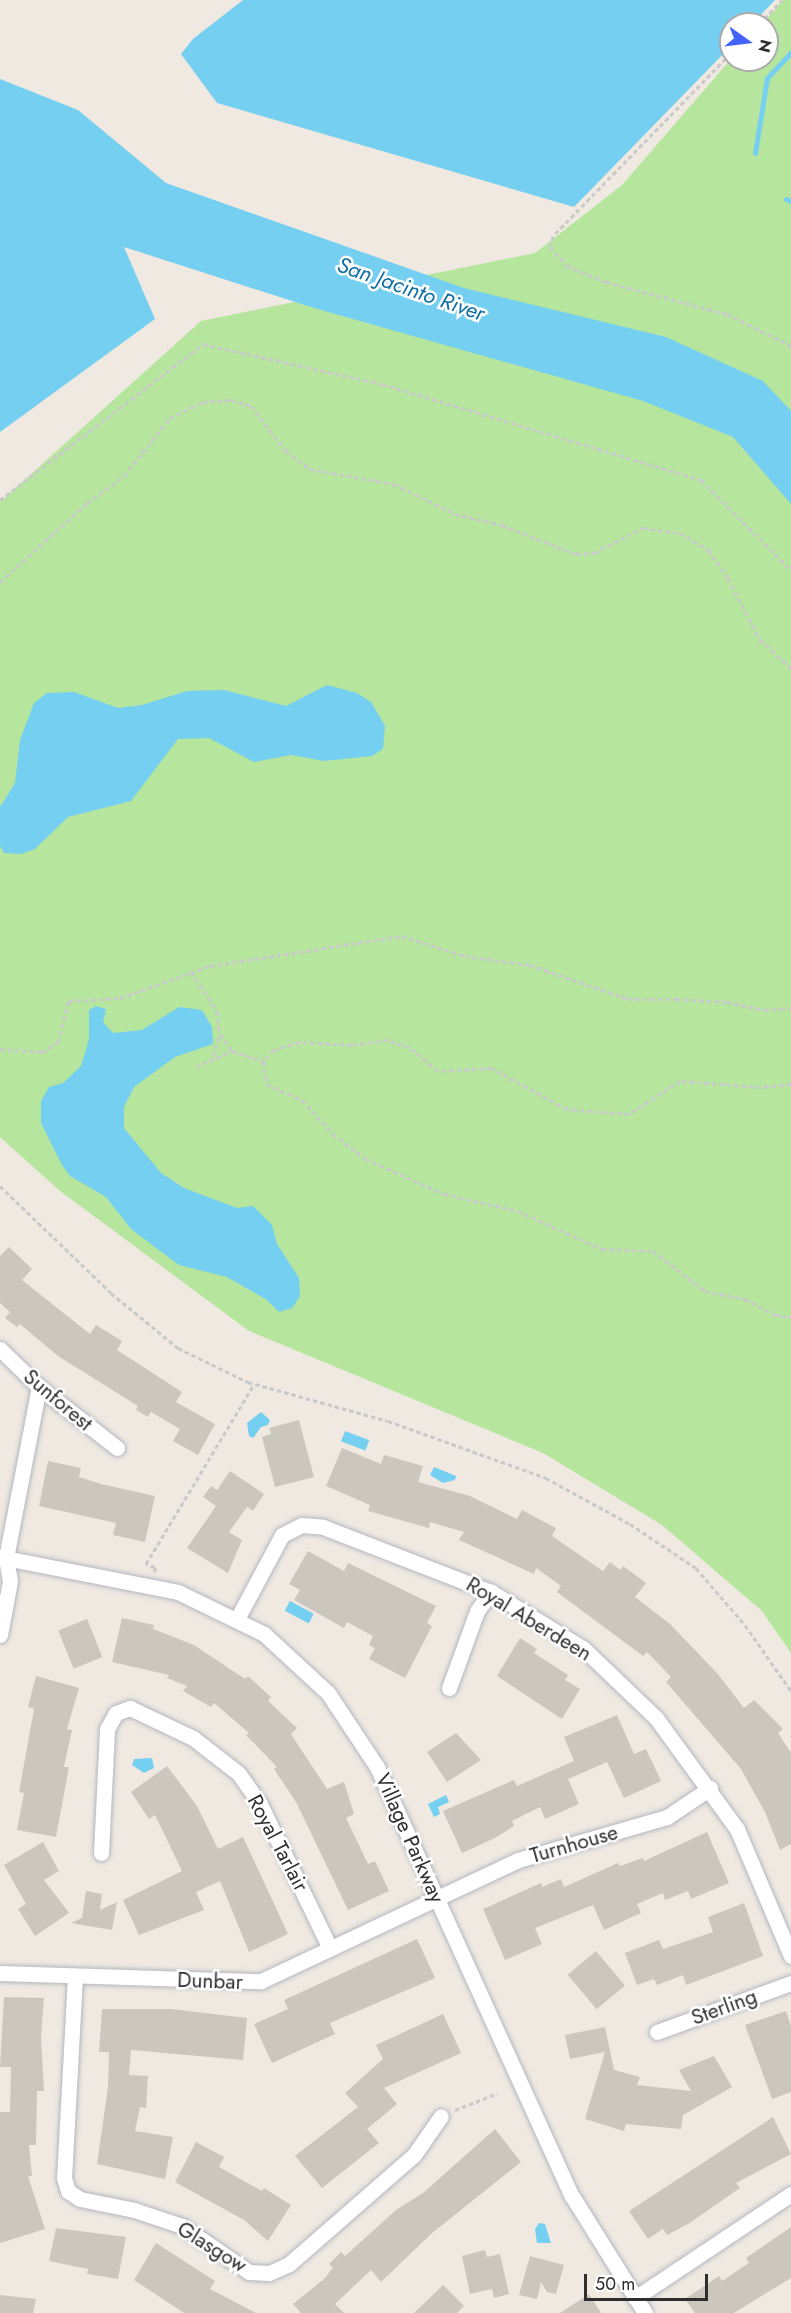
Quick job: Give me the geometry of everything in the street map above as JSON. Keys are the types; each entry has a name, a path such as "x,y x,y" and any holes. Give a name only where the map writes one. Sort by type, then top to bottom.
{"street":[{"name":"Sunforest","path":"0,1349 39,1387 117,1448"},
{"path":"0,1635 10,1581 2,1561 39,1387"},
{"name":"Royal Aberdeen","path":"237,1619 282,1535 302,1525 323,1527 491,1592 584,1649 656,1718 710,1788 737,1829 791,1956"},
{"name":"Village Parkway","path":"2,1561 152,1586 178,1593 237,1619 264,1635 311,1675 363,1741 572,2196 645,2313"},
{"path":"448,1688 477,1611 491,1592"},
{"name":"Royal Tarlair","path":"101,1853 107,1729 116,1713 130,1708 193,1738 239,1774 260,1804 329,1946"},
{"name":"Turnhouse","path":"436,1896 518,1860 667,1817 710,1788"},
{"name":"Dunbar","path":"0,1973 252,1982 436,1896"},
{"name":"Glasgow","path":"75,1976 64,2178 68,2191 80,2199 134,2210 182,2226 242,2269 270,2272 289,2264 414,2155 441,2116"},
{"name":"Sterling","path":"657,2032 791,1983"},
{"path":"635,2298 791,2194"}],"path":[{"path":"770,12 782,0"},
{"path":"719,65 553,236 550,247 567,266 596,278 727,314 791,346"},
{"path":"0,500 203,344 382,384 700,480 791,570"},
{"path":"0,582 87,503 124,476 170,418 203,402 231,400 251,406 286,451 310,469 394,484 455,514 502,525 576,554 594,553 643,528 680,533 708,550 728,578 760,640 791,668"},
{"path":"0,1049 42,1052 58,1042 69,1001 89,997 110,998 192,972 402,936 465,956 530,965 628,999 754,1006 765,1010 791,1008"},
{"path":"192,972 217,1011 220,1034 213,1056"},
{"path":"220,1034 232,1051"},
{"path":"263,1061 273,1050 299,1042 352,1045 387,1040 409,1047 438,1071 490,1068 567,1109 629,1114 680,1081 761,1087 791,1084"},
{"path":"196,1067 213,1056 232,1051 263,1061"},
{"path":"263,1061 267,1084 302,1100 333,1134 366,1159 444,1194 487,1201 602,1249 653,1251 705,1291 745,1299 775,1315 791,1317"},
{"path":"0,1186 111,1293 178,1348 254,1384 388,1422 546,1478 630,1524 696,1568 745,1625 791,1691"},
{"path":"152,1586 155,1567 146,1564 254,1384"},
{"path":"441,2116 498,2093"}],"green space":[{"path":"783,0 791,0 791,1653 762,1611 662,1525 543,1453 249,1331 60,1191 0,1137 0,502 201,321 535,253 622,185 720,72 779,72 779,12 772,12"}],"water":[{"path":"243,0 775,0 764,12 719,12 719,58 574,207 217,103 181,54 193,39"},
{"name":"San Jacinto River","path":"0,79 78,110 166,183 464,288 666,337 763,381 791,411 791,504 733,437 643,401 314,308 124,247 155,319 0,432"},
{"path":"327,685 357,693 371,702 385,726 383,749 372,756 324,761 291,755 254,762 209,738 178,739 131,801 68,817 35,849 21,854 4,853 0,846 0,807 15,783 20,740 34,703 47,693 74,692 118,708 142,705 187,691 224,690 286,706"},
{"path":"96,1006 106,1009 103,1022 113,1033 142,1030 179,1007 202,1010 212,1027 213,1044 175,1057 134,1087 124,1107 124,1128 161,1173 184,1188 237,1208 253,1206 272,1225 277,1244 299,1278 300,1296 292,1308 279,1312 267,1300 227,1277 179,1265 131,1229 106,1197 70,1176 62,1165 41,1123 41,1101 49,1087 63,1083 81,1066 89,1039 89,1010"},
{"path":"261,1412 270,1420 268,1425 261,1427 253,1438 249,1436 247,1423"},
{"path":"345,1431 369,1440 365,1451 341,1441"},
{"path":"434,1467 456,1476 455,1480 443,1483 430,1475"},
{"path":"290,1601 314,1614 309,1623 285,1611"},
{"path":"152,1758 154,1768 144,1773 132,1765 134,1759"},
{"path":"446,1795 449,1802 438,1807 440,1814 434,1817 428,1804"},
{"path":"539,2223 545,2224 551,2243 537,2243 535,2229"}],"building":[{"path":"9,1247 32,1269 22,1280 90,1334 96,1325 122,1341 117,1350 182,1392 176,1402 215,1424 198,1455 173,1441 180,1429 151,1412 148,1417 136,1410 138,1406 58,1356 20,1324 17,1327 5,1318 10,1312 0,1303 0,1256"},
{"path":"299,1420 314,1477 275,1487 262,1437 271,1434 269,1428"},
{"path":"342,1448 381,1464 384,1455 423,1466 418,1482 470,1496 517,1519 522,1510 556,1528 552,1536 603,1571 610,1562 620,1570 623,1566 646,1583 635,1597 670,1624 717,1673 744,1708 754,1700 783,1729 778,1733 791,1753 791,1844 780,1850 765,1812 741,1769 666,1682 671,1677 647,1652 643,1656 557,1592 561,1586 536,1568 534,1574 459,1540 464,1532 430,1522 429,1528 368,1511 370,1505 326,1486"},
{"path":"48,1461 81,1468 79,1477 155,1496 145,1542 113,1535 116,1523 39,1506"},
{"path":"230,1471 264,1494 253,1511 247,1507 229,1532 242,1540 228,1573 187,1548 216,1506 203,1497 211,1486 217,1490"},
{"path":"308,1551 344,1571 348,1563 436,1606 427,1623 432,1626 405,1678 369,1659 375,1648 369,1645 373,1636 347,1622 344,1628 294,1600 300,1590 289,1584"},
{"path":"122,1618 154,1625 153,1629 194,1645 245,1679 248,1676 271,1697 268,1701 297,1728 291,1734 327,1789 344,1782 354,1814 346,1818 368,1864 375,1861 389,1891 348,1910 296,1802 274,1769 277,1767 246,1735 249,1733 214,1703 211,1707 183,1691 187,1686 167,1678 169,1675 112,1662"},
{"path":"87,1619 102,1657 74,1669 58,1631"},
{"path":"520,1638 537,1649 534,1653 568,1675 565,1680 580,1689 562,1719 497,1676"},
{"path":"36,1676 79,1688 67,1729 72,1730 64,1767 69,1767 56,1837 17,1830 24,1793 19,1792 34,1709 28,1707"},
{"path":"617,1715 634,1754 646,1749 661,1781 624,1798 607,1762 568,1779 579,1804 545,1819 540,1807 512,1821 514,1826 495,1838 462,1853 443,1811 514,1780 517,1786 574,1761 564,1737"},
{"path":"456,1733 481,1760 447,1782 427,1752"},
{"path":"167,1766 197,1806 218,1849 243,1837 288,1934 249,1952 220,1881 196,1892 204,1910 139,1935 123,1900 182,1871 155,1815 149,1819 131,1792"},
{"path":"707,1832 729,1883 691,1899 688,1891 665,1900 663,1893 637,1904 641,1913 604,1930 593,1905 535,1928 542,1944 505,1960 483,1909 541,1883 542,1887 561,1879 564,1887 618,1863 620,1866 643,1858 644,1861"},
{"path":"43,1842 59,1871 44,1880 69,1913 35,1936 18,1909 26,1904 4,1865"},
{"path":"86,1891 102,1894 100,1910 117,1902 112,1930 71,1923 82,1918"},
{"path":"744,1903 763,1956 686,1985 683,1975 657,1985 654,1979 637,1985 625,1953 659,1940 663,1949 713,1932 708,1917"},
{"path":"417,1939 435,1978 330,2023 335,2034 272,2063 254,2024 288,2009 284,2000"},
{"path":"596,1951 625,1985 597,2009 568,1975"},
{"path":"4,1997 44,1998 41,2036 44,2091 37,2091 36,2145 29,2145 32,2176 28,2176 45,2229 0,2243 0,2112 10,2112 11,2067 0,2067"},
{"path":"102,2009 171,2009 247,2018 243,2060 131,2050 129,2075 148,2076 146,2108 140,2107 135,2131 173,2137 165,2179 97,2164 108,2087 109,2052 99,2052"},
{"path":"786,2011 791,2026 791,2092 772,2099 745,2025"},
{"path":"443,2014 461,2053 384,2088 397,2104 367,2129 379,2143 322,2188 295,2156 358,2107 345,2093 383,2059 376,2045"},
{"path":"605,2027 614,2070 640,2077 637,2085 691,2091 679,2070 714,2056 732,2087 683,2115 681,2129 626,2124 624,2131 585,2119 605,2052 570,2059 565,2035"},
{"path":"773,2117 791,2154 736,2183 740,2188 688,2224 667,2235 663,2229 648,2239 629,2211"},
{"path":"495,2129 521,2162 431,2234 381,2282 371,2270 335,2304 344,2313 301,2313 293,2304 324,2279 333,2268 329,2264 341,2252 345,2256 396,2210 423,2193"},
{"path":"196,2142 224,2157 219,2167 262,2191 264,2188 291,2205 268,2241 244,2220 175,2182"},
{"path":"791,2227 791,2278 734,2313 695,2313 685,2299 719,2276 722,2281 749,2263 746,2258"},
{"path":"56,2228 126,2237 118,2279 87,2274 88,2269 49,2261"},
{"path":"156,2243 215,2281 210,2289 256,2313 184,2313 134,2280"},
{"path":"485,2250 487,2257 500,2254 509,2294 494,2298 492,2289 470,2294 462,2256"},
{"path":"530,2256 564,2265 556,2294 547,2292 541,2282 537,2299 519,2295"},
{"path":"443,2285 464,2306 457,2313 414,2313"},
{"path":"589,2294 601,2313 560,2313"},
{"path":"0,2295 36,2299 33,2313 0,2313"}],"waterway":[{"path":"755,153 767,78 791,52"},
{"path":"786,199 791,201"}]}
